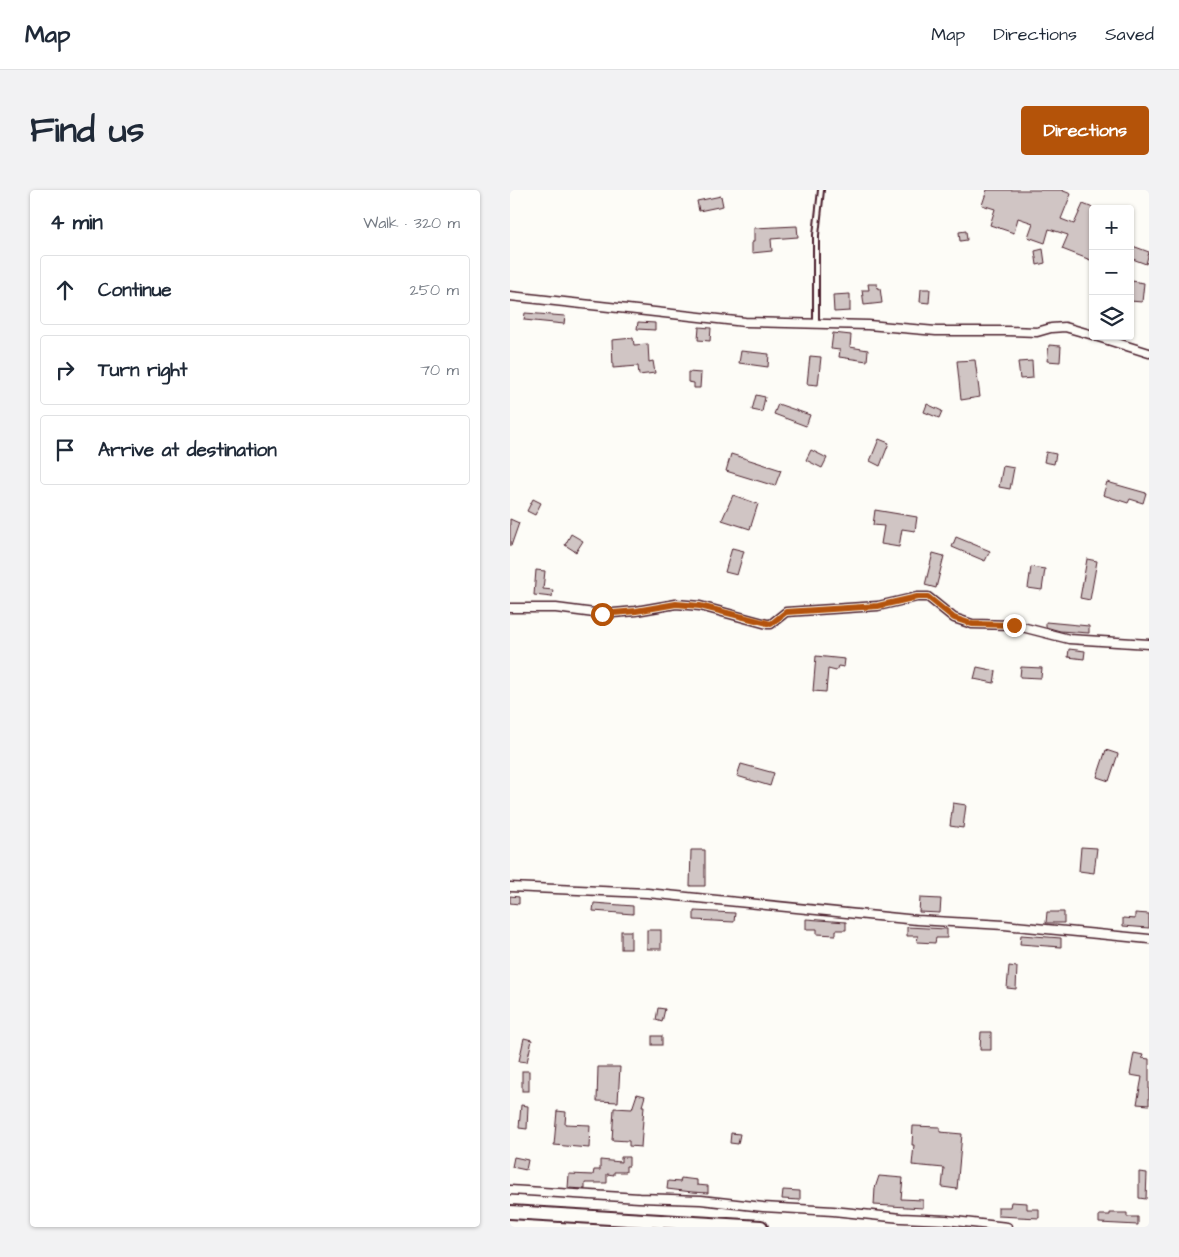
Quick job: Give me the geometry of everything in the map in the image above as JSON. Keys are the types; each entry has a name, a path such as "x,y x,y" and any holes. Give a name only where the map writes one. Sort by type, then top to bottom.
{"main road":[{"path":"510,1212 761,1227"}],"street":[{"path":"510,296 745,322 868,325 936,332 1037,332 1065,327 1089,334"},
{"path":"1107,340 1149,353"},
{"path":"510,608 556,608 602,614 636,611 676,604 700,606 771,624 786,612 878,606 917,597 928,597 954,618 972,624 1014,625 1069,639 1149,644"},
{"path":"510,887 647,892 917,920 1004,925 1149,939"},
{"path":"510,1190 629,1198 701,1200 763,1207 946,1220 1007,1227"}],"lane":[{"path":"816,324 816,235 821,190"}],"building":[{"path":"987,190 1061,190 1071,194 1061,219 1074,224 1083,204 1089,206 1089,259 1062,249 1068,235 1049,229 1045,243 1028,237 1033,223 1018,218 1014,233 990,225 995,209 982,205"},
{"path":"721,196 723,206 699,211 697,201"},
{"path":"797,226 798,237 771,239 772,251 752,253 754,228"},
{"path":"966,231 967,240 960,241 959,232"},
{"path":"1134,246 1149,252 1146,264 1134,260"},
{"path":"1043,249 1045,263 1037,265 1035,251"},
{"path":"1134,281 1144,283 1142,302 1134,301"},
{"path":"868,284 877,284 878,289 880,288 882,303 864,305 862,290 869,290"},
{"path":"921,289 930,289 929,303 920,302"},
{"path":"850,294 850,311 834,312 833,295"},
{"path":"525,313 565,316 564,324 524,320"},
{"path":"638,322 655,323 655,330 637,329"},
{"path":"699,327 711,328 710,341 698,340"},
{"path":"833,333 851,335 850,347 868,350 867,361 839,357 840,350 831,349"},
{"path":"633,338 634,345 648,344 649,362 653,361 655,373 639,375 638,366 613,368 612,340"},
{"path":"1049,345 1061,346 1060,362 1047,361"},
{"path":"741,351 769,354 768,367 739,363"},
{"path":"810,356 821,357 818,385 807,384"},
{"path":"975,360 980,397 961,400 957,361"},
{"path":"1032,361 1033,378 1020,379 1018,362"},
{"path":"688,372 701,373 700,388 694,388 694,383 688,382"},
{"path":"756,395 765,397 762,412 752,410"},
{"path":"778,404 810,415 806,426 774,414"},
{"path":"927,404 942,411 939,418 924,412"},
{"path":"879,439 889,443 880,466 870,461"},
{"path":"811,450 827,458 822,468 806,460"},
{"path":"1046,452 1056,454 1054,464 1044,462"},
{"path":"731,454 781,470 775,486 726,471"},
{"path":"1003,466 1014,468 1010,489 999,487"},
{"path":"1107,482 1146,493 1143,503 1130,499 1128,503 1103,495"},
{"path":"733,495 758,504 750,529 722,520"},
{"path":"533,499 541,503 535,515 527,511"},
{"path":"875,510 917,517 915,531 902,529 899,547 881,544 884,526 873,525"},
{"path":"510,519 519,523 511,546 510,546"},
{"path":"571,534 583,541 576,552 565,545"},
{"path":"956,537 990,551 985,561 952,547"},
{"path":"732,548 744,551 737,575 725,572"},
{"path":"933,553 944,556 936,588 925,585"},
{"path":"1087,559 1097,561 1090,600 1080,598"},
{"path":"1031,567 1045,569 1042,590 1028,588"},
{"path":"536,570 545,571 543,589 553,590 552,597 534,595"},
{"path":"1046,622 1089,626 1089,633 1060,631 1046,627"},
{"path":"1069,649 1085,651 1084,659 1068,657"},
{"path":"816,656 845,659 844,667 838,666 836,671 828,669 826,692 813,691"},
{"path":"977,667 996,671 994,683 974,679"},
{"path":"1021,667 1042,668 1041,678 1020,677"},
{"path":"1106,750 1118,754 1109,781 1097,777"},
{"path":"741,764 774,773 770,786 737,776"},
{"path":"953,803 966,805 963,828 950,826"},
{"path":"1081,847 1097,848 1094,873 1079,871"},
{"path":"691,850 705,850 705,886 690,886"},
{"path":"510,896 519,897 519,904 510,903"},
{"path":"920,898 941,899 940,913 919,912"},
{"path":"594,903 633,906 633,914 593,911"},
{"path":"694,911 735,913 734,922 694,920"},
{"path":"1047,912 1064,912 1064,923 1046,923"},
{"path":"1135,913 1149,914 1149,928 1123,926 1123,918 1135,919"},
{"path":"806,919 846,922 846,930 836,930 836,935 817,934 817,929 806,929"},
{"path":"907,927 947,929 947,938 936,938 935,943 917,942 918,936 907,936"},
{"path":"647,930 661,930 661,949 647,949"},
{"path":"621,931 631,931 631,949 621,949"},
{"path":"1021,935 1061,938 1061,947 1020,944"},
{"path":"1009,966 1017,967 1016,989 1007,988"},
{"path":"658,1008 665,1009 662,1022 656,1020"},
{"path":"981,1032 991,1032 991,1050 980,1050"},
{"path":"652,1036 662,1036 662,1045 652,1045"},
{"path":"524,1038 532,1040 527,1062 519,1061"},
{"path":"1134,1053 1143,1055 1142,1058 1149,1059 1149,1105 1137,1104 1142,1077 1130,1075"},
{"path":"598,1067 620,1067 618,1102 597,1101"},
{"path":"522,1071 529,1071 529,1091 522,1091"},
{"path":"637,1094 645,1096 642,1106 644,1106 641,1147 629,1146 629,1141 612,1140 614,1108 632,1109"},
{"path":"521,1105 528,1106 527,1129 519,1128"},
{"path":"557,1111 566,1112 565,1124 590,1125 589,1148 554,1145"},
{"path":"913,1126 940,1127 940,1132 962,1134 957,1189 942,1187 944,1168 912,1165"},
{"path":"731,1133 740,1134 738,1144 730,1143"},
{"path":"514,1157 528,1160 526,1170 512,1167"},
{"path":"621,1157 629,1157 629,1166 626,1166 626,1172 614,1172 614,1175 607,1174 607,1183 585,1183 585,1189 568,1188 569,1174 593,1175 594,1170 600,1170 600,1160 621,1162"},
{"path":"1139,1172 1147,1173 1146,1199 1139,1198"},
{"path":"879,1176 903,1178 901,1199 923,1200 923,1208 874,1205 875,1188"},
{"path":"681,1178 697,1180 697,1185 708,1186 708,1193 667,1189 668,1181 680,1182"},
{"path":"783,1190 800,1191 800,1200 782,1199"},
{"path":"1011,1202 1027,1203 1027,1209 1039,1209 1039,1218 998,1216 998,1207 1010,1207"},
{"path":"1110,1213 1127,1213 1127,1217 1138,1217 1138,1225 1099,1223 1099,1215 1110,1215"}],"route":[{"path":"602,614 636,611 676,604 700,606 771,624 786,612 878,606 917,597 928,597 954,618 972,624 1014,625"}]}
